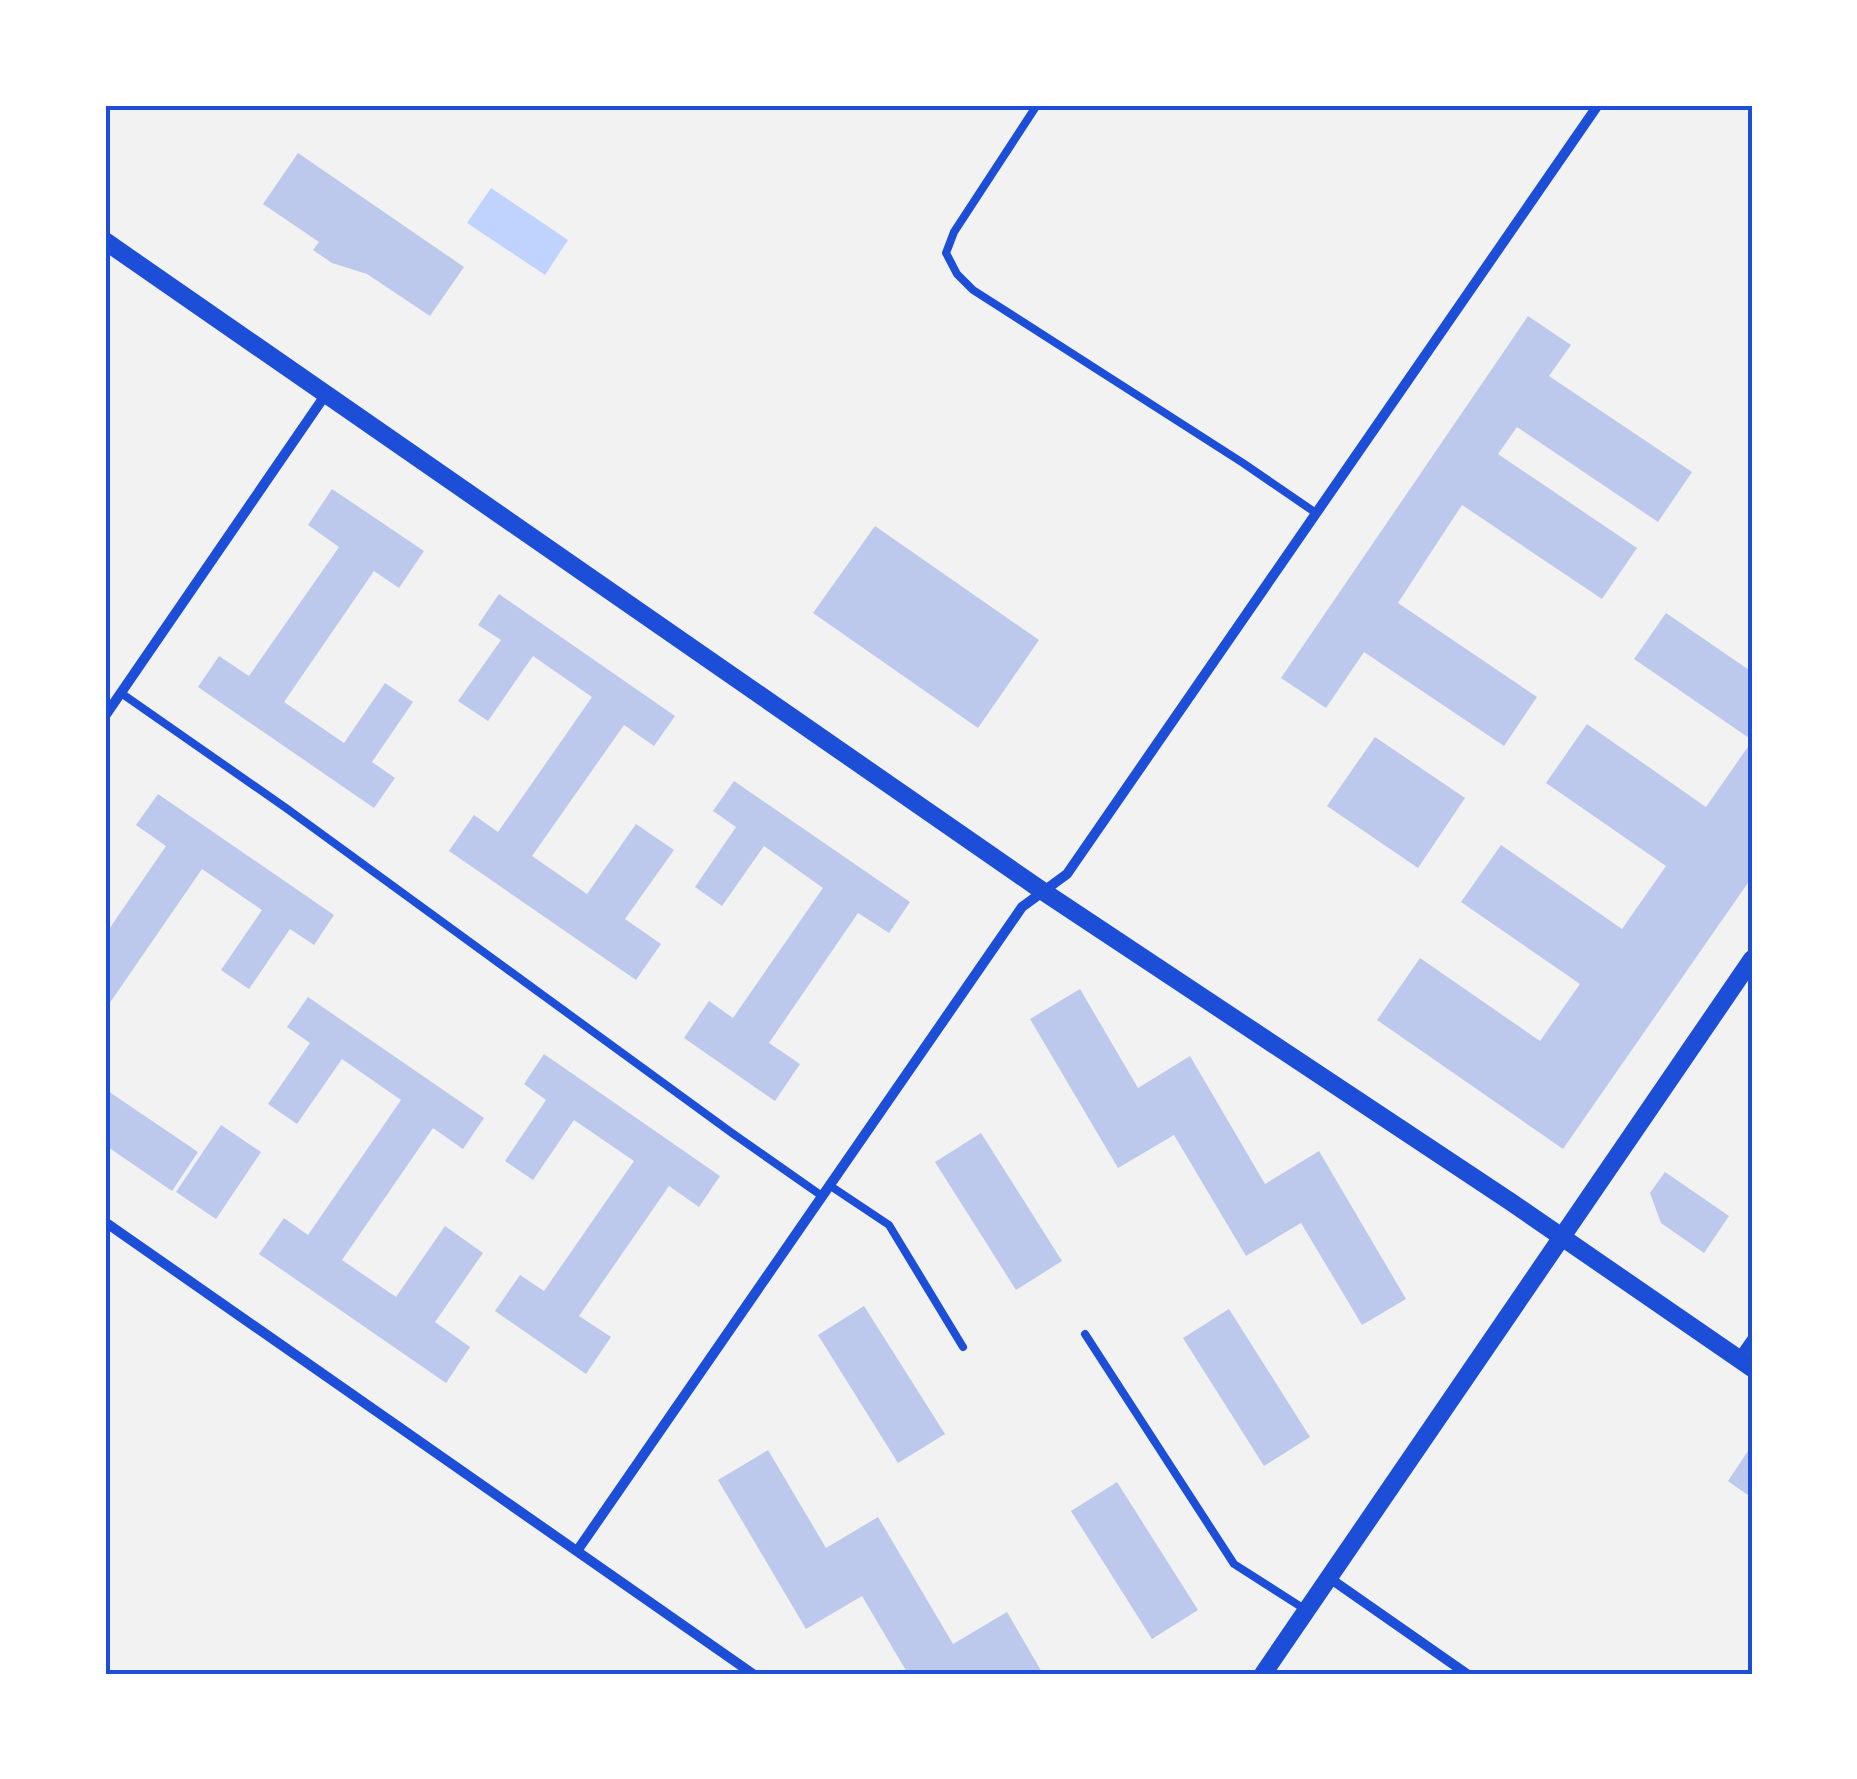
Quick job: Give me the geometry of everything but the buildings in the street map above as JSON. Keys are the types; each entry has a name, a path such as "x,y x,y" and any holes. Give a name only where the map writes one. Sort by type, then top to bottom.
{"street":[{"path":"577,1551 1022,907 1068,874 1598,105"},
{"path":"105,241 1044,892 1562,1236 1745,1364 1752,1339"},
{"path":"105,716 326,394"},
{"path":"1263,1674 1752,959"},
{"path":"105,1222 754,1674"},
{"path":"1328,1577 1466,1674"}],"lane":[{"path":"1037,105 954,232 946,254 957,274 973,290 1316,514"},
{"path":"121,693 732,1133 889,1225 963,1347"},
{"path":"1085,1334 1234,1564 1306,1610"}],"water":[{"path":"491,188 568,240 545,275 467,223"}]}
